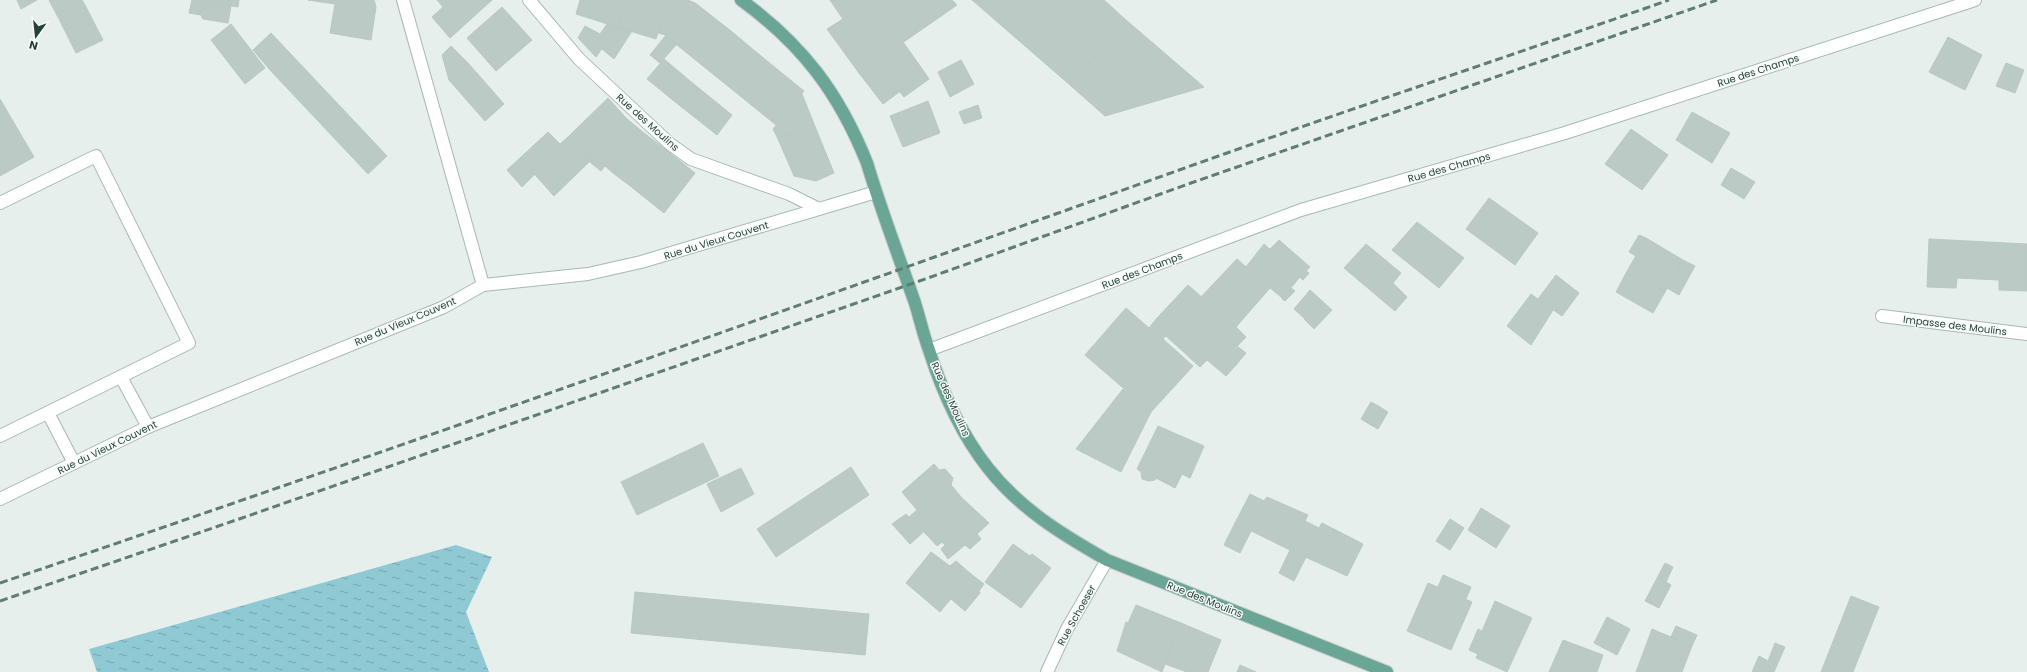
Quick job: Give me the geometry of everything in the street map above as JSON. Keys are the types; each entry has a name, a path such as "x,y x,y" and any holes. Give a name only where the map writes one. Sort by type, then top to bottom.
{"main road":[{"name":"Rue des Moulins","path":"741,0 787,38 813,66 834,94 856,134 929,350 954,410 970,441 988,468 1009,493 1036,516 1067,538 1107,560 1388,672"}],"street":[{"path":"403,0 483,285"},
{"name":"Rue des Moulins","path":"529,0 579,59 670,144 691,158 789,194 819,209"},
{"name":"Rue des Champs","path":"929,350 1301,210 1565,133 1975,0"},
{"path":"0,203 96,156 189,343 0,436"},
{"name":"Rue du Vieux Couvent","path":"0,499 148,427 444,307 483,285 588,274 642,262 876,192"},
{"name":"Impasse des Moulins","path":"1882,316 2027,334"},
{"path":"121,377 148,427"},
{"path":"48,413 74,463"},
{"name":"Rue Schoeser","path":"1047,672 1067,629 1107,560"}],"water":[{"path":"456,545 492,557 466,612 489,672 97,672 89,649"}],"building":[{"path":"17,0 37,0 21,9"},
{"path":"49,0 82,0 86,7 60,21"},
{"path":"192,0 203,0 201,15 189,13"},
{"path":"203,0 222,0 221,4 203,2"},
{"path":"222,0 239,0 238,7 221,4"},
{"path":"308,0 374,0 376,7 371,40 330,33 335,4"},
{"path":"437,0 492,0 450,38 432,17 443,7"},
{"path":"580,0 625,0 617,27 576,14"},
{"path":"625,0 668,0 656,39 617,27"},
{"path":"668,0 687,0 693,2 666,35 658,33"},
{"path":"830,0 860,0 840,15"},
{"path":"860,0 952,0 957,5 859,73 827,29 843,19 840,15"},
{"path":"972,0 1030,0 1095,56 1070,85"},
{"path":"1030,0 1104,0 1126,20 1095,56"},
{"path":"203,2 231,6 228,23 203,19 201,15"},
{"path":"694,2 731,31 703,66 666,36"},
{"path":"86,7 103,40 76,53 60,21"},
{"path":"502,7 532,40 496,71 467,38"},
{"path":"1126,20 1204,87 1105,116 1070,85"},
{"path":"231,24 265,68 245,84 211,40"},
{"path":"607,24 617,27 596,57 578,38 585,26 600,34"},
{"path":"617,27 632,31 614,59 602,49"},
{"path":"731,31 767,61 739,95 703,66"},
{"path":"271,33 387,156 368,174 253,50"},
{"path":"666,35 677,44 660,63 650,55"},
{"path":"1948,37 1982,55 1965,90 1929,72"},
{"path":"903,42 925,73 883,104 859,73"},
{"path":"451,46 469,64 449,80 442,55"},
{"path":"664,59 690,81 674,101 647,79"},
{"path":"961,60 974,84 950,97 938,72"},
{"path":"767,61 804,91 776,125 739,95"},
{"path":"2006,63 2024,70 2015,93 1996,86"},
{"path":"469,64 504,104 485,121 449,80"},
{"path":"925,73 929,79 904,97 900,92"},
{"path":"690,81 732,115 717,135 674,101"},
{"path":"802,94 814,124 778,139 773,129"},
{"path":"608,98 627,119 587,157 568,137"},
{"path":"0,99 34,157 0,176"},
{"path":"928,101 940,133 903,147 890,116"},
{"path":"978,105 982,118 964,124 959,112"},
{"path":"1692,112 1730,133 1712,163 1676,140"},
{"path":"627,119 644,133 613,173 605,166 601,171 585,158"},
{"path":"814,124 834,173 816,181 794,176 778,139"},
{"path":"1631,129 1668,155 1642,190 1605,164"},
{"path":"548,132 560,144 568,137 587,157 585,158 589,162 554,196 520,158"},
{"path":"644,133 661,146 629,185 613,173"},
{"path":"661,146 695,173 664,213 629,185"},
{"path":"520,158 535,174 522,187 507,170"},
{"path":"1731,168 1755,182 1744,199 1721,185"},
{"path":"1489,198 1538,233 1515,265 1466,229"},
{"path":"1417,222 1464,258 1439,288 1392,250"},
{"path":"1639,235 1646,238 1636,256 1629,252"},
{"path":"1646,238 1683,260 1665,292 1626,273"},
{"path":"1929,239 2027,244 2027,291 1999,290 1999,280 1957,278 1956,288 1927,287"},
{"path":"1279,240 1310,267 1306,271 1309,273 1303,280 1270,249"},
{"path":"1264,244 1300,277 1282,298 1246,267"},
{"path":"1366,244 1401,273 1393,283 1407,297 1395,311 1344,268"},
{"path":"1237,259 1270,288 1236,327 1201,297"},
{"path":"1683,260 1695,266 1679,295 1667,288"},
{"path":"1626,273 1665,292 1653,313 1616,292"},
{"path":"1556,275 1579,293 1562,316 1538,299"},
{"path":"1188,285 1236,327 1207,360 1157,318"},
{"path":"1291,288 1295,291 1285,301 1282,299"},
{"path":"1310,290 1321,300 1304,318 1294,309"},
{"path":"1531,294 1553,310 1531,345 1507,326"},
{"path":"1321,300 1332,310 1314,329 1304,319"},
{"path":"1126,308 1149,328 1157,318 1207,360 1200,367 1166,336 1163,339 1193,366 1151,412 1085,355"},
{"path":"1236,327 1246,337 1227,357 1217,349"},
{"path":"1238,347 1246,353 1236,365 1227,357"},
{"path":"1217,349 1236,365 1226,376 1207,360"},
{"path":"1123,389 1151,412 1121,472 1076,449"},
{"path":"1371,402 1380,407 1369,424 1361,419"},
{"path":"1380,407 1388,412 1378,429 1369,424"},
{"path":"1158,426 1204,446 1190,478 1182,474 1175,488 1156,478 1155,480 1149,481 1142,479 1141,472 1137,469"},
{"path":"703,443 719,476 637,515 621,482"},
{"path":"934,464 939,470 945,469 953,478 951,485 962,498 910,544 892,524 906,514 909,517 917,510 902,492"},
{"path":"851,467 869,495 776,557 757,529"},
{"path":"741,468 754,494 721,512 707,484"},
{"path":"1250,494 1264,501 1267,497 1308,515 1290,550 1235,523"},
{"path":"962,498 989,523 977,534 981,539 970,549 965,545 948,559 941,549 945,545 942,542 937,546 924,532"},
{"path":"1481,508 1510,526 1496,548 1468,530"},
{"path":"1450,519 1464,528 1450,550 1436,541"},
{"path":"1305,521 1319,528 1322,523 1363,544 1347,576 1290,550"},
{"path":"1235,523 1251,531 1240,553 1224,545"},
{"path":"1013,544 1030,556 1032,554 1051,568 1021,608 985,582"},
{"path":"1290,550 1306,557 1294,581 1279,573"},
{"path":"931,552 950,566 956,561 971,574 940,612 906,583"},
{"path":"1665,563 1673,567 1666,582 1671,585 1659,608 1645,601"},
{"path":"971,574 984,584 979,591 980,593 965,611 951,599"},
{"path":"1443,575 1471,587 1466,599 1438,587"},
{"path":"1428,583 1472,602 1451,650 1407,631"},
{"path":"635,592 869,614 865,655 631,633"},
{"path":"1851,596 1879,607 1853,672 1821,672"},
{"path":"1495,601 1532,618 1507,672 1476,658 1478,654 1469,650 1478,629 1482,631"},
{"path":"1136,605 1181,623 1162,672 1117,651 1126,622 1128,623"},
{"path":"1607,617 1630,629 1617,655 1594,643"},
{"path":"1181,623 1221,640 1208,672 1187,672 1165,664"},
{"path":"1676,626 1697,635 1692,646 1671,637"},
{"path":"1652,629 1692,646 1682,672 1636,672"},
{"path":"1563,640 1603,655 1597,672 1549,672"},
{"path":"1775,643 1785,647 1774,672 1752,672 1759,656 1768,661"},
{"path":"1240,665 1256,672 1237,672"}],"railway":[{"path":"0,583 444,430 1243,147 1669,0"},
{"path":"0,601 928,278 1191,183 1717,0"}]}
